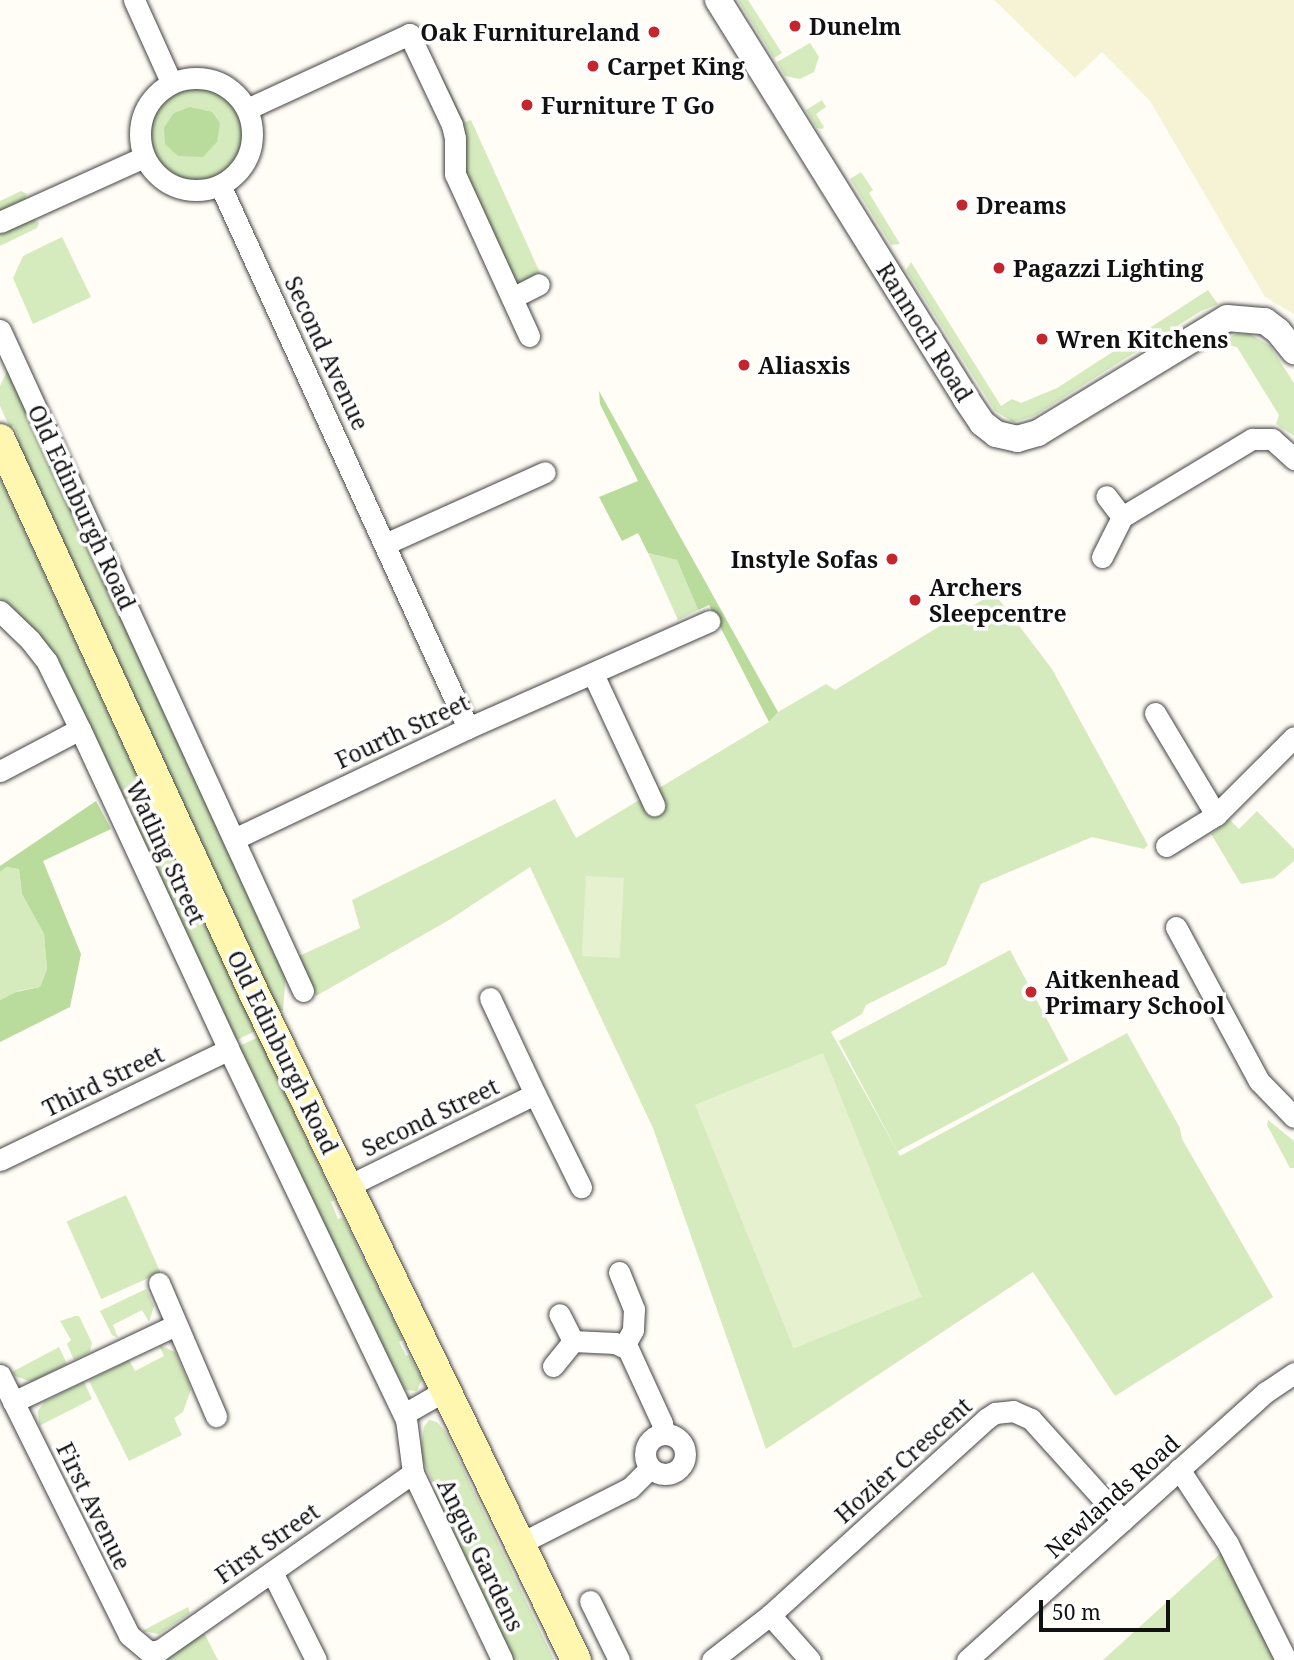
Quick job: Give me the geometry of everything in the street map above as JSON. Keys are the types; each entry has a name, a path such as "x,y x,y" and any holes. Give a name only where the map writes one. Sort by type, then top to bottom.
{"main road":[{"name":"Old Edinburgh Road","path":"0,439 253,991 574,1655"}],"street":[{"path":"134,0 171,82"},
{"name":"Rannoch Road","path":"718,0 966,399 982,423 996,434 1017,439 1038,433 1227,318 1265,321 1279,331 1294,351"},
{"path":"247,109 410,34 452,125 456,174 529,336"},
{"path":"188,77 223,83 237,94 247,109 252,126 252,144 246,161 235,175 220,185 191,190 176,187 157,175 144,157 139,140 143,114 156,92 171,82 188,77"},
{"path":"0,222 144,157"},
{"name":"Second Avenue","path":"220,185 468,728"},
{"path":"512,298 539,284"},
{"name":"Old Edinburgh Road","path":"0,330 303,991"},
{"path":"1102,557 1122,517 1252,439 1272,439 1294,459"},
{"path":"385,544 545,472"},
{"path":"1106,496 1122,517"},
{"name":"Watling Street","path":"0,611 30,640 47,662 80,729 228,1050 404,1414 413,1472"},
{"name":"Fourth Street","path":"234,839 468,728 709,621"},
{"path":"593,674 654,806"},
{"path":"1155,713 1216,814"},
{"path":"0,771 80,729"},
{"path":"1166,846 1216,814 1294,737"},
{"path":"1176,927 1259,1081 1289,1103"},
{"name":"Second Street","path":"490,998 580,1187"},
{"name":"Third Street","path":"0,1160 228,1050"},
{"name":"Second Street","path":"348,1186 535,1094"},
{"path":"619,1272 634,1309 633,1330 624,1346"},
{"path":"159,1283 216,1416"},
{"path":"559,1314 573,1341"},
{"path":"13,1402 176,1325"},
{"path":"573,1341 624,1346 631,1353 662,1423 664,1434"},
{"path":"553,1366 573,1341"},
{"name":"Newlands Road","path":"967,1660 1266,1392 1294,1373"},
{"name":"First Avenue","path":"0,1376 129,1635 149,1652"},
{"path":"404,1414 446,1390"},
{"name":"Hozier Crescent","path":"712,1660 770,1615 995,1413 1013,1411 1031,1419 1123,1521"},
{"path":"664,1434 679,1440 683,1446 684,1459 676,1470 670,1473 650,1468 645,1457 647,1445 655,1436 664,1434"},
{"path":"521,1543 630,1488 650,1468"},
{"path":"1180,1469 1228,1544 1286,1660"},
{"name":"First Street","path":"149,1652 160,1650 413,1472"},
{"name":"Angus Gardens","path":"413,1472 502,1660"},
{"path":"272,1572 316,1660"},
{"path":"590,1601 619,1660"},
{"path":"770,1615 810,1660"},
{"path":"574,1655 607,1635"}],"shaded area":[{"path":"994,0 1294,0 1294,314 1265,297 1150,101 1102,52 1075,78"}],"green space":[{"path":"738,0 748,0 782,53 774,58"},
{"path":"810,43 819,57 814,72 800,79 785,76 777,62"},
{"path":"441,73 465,122 471,120 541,275 524,283 515,281 462,175 443,96"},
{"path":"196,86 214,89 229,100 240,115 243,133 240,151 229,166 214,177 196,180 178,177 163,166 152,151 149,133 152,115 163,100 178,89"},
{"path":"822,100 826,107 816,114 824,127 822,129 817,128 806,110"},
{"path":"190,107 212,112 220,123 217,142 203,157 178,156 165,144 164,128 169,120 174,113"},
{"path":"861,172 873,190 869,193 900,244 891,245 850,179"},
{"path":"21,191 27,194 25,199 0,211 0,201"},
{"path":"34,219 39,223 37,228 0,246 0,234"},
{"path":"62,237 91,297 33,324 13,278 23,256"},
{"path":"911,262 1001,406 1012,399 1021,403 1057,388 1208,290 1218,304 1201,311 1034,416 1013,422 995,411 906,270"},
{"path":"1236,334 1250,334 1270,346 1294,383 1294,436 1276,424 1279,415 1237,347 1224,344 1197,353"},
{"path":"9,367 286,971 283,1011 277,1009 15,441 19,439 14,426 10,428 0,406 0,386"},
{"path":"599,391 778,712 769,722 709,605 698,610 677,560 648,553 638,533 622,541 599,497 638,481 600,404"},
{"path":"0,479 255,1031 233,1042 133,819 139,810 135,801 122,798 17,613 0,600"},
{"path":"648,553 677,560 698,610 678,620"},
{"path":"994,593 1052,669 1148,845 1144,849 1092,837 981,884 946,965 866,1005 862,1014 831,1032 900,1156 1127,1033 1180,1128 1182,1139 1273,1297 1115,1396 1033,1272 766,1449 653,1128 530,867 449,920 316,996 299,956 360,928 352,900 555,799 576,838 769,722 778,712 826,684 835,690"},
{"path":"96,801 111,829 43,861 81,954 70,1007 0,1042 0,1000 16,992 40,987 47,969 44,934 22,894 19,869 6,867 0,872 0,866"},
{"path":"1257,811 1294,849 1294,861 1274,878 1241,884 1211,834 1230,820 1239,829"},
{"path":"6,867 19,869 22,894 44,934 47,969 40,987 18,991 0,1000 0,872"},
{"path":"586,876 624,878 620,958 582,956"},
{"path":"1010,950 1069,1060 897,1151 839,1041"},
{"path":"259,1037 335,1200 331,1202 338,1219 343,1217 403,1340 399,1342 422,1379 417,1391 405,1390 388,1356 383,1359 237,1047"},
{"path":"823,1053 922,1297 794,1349 695,1105"},
{"path":"1268,1120 1294,1141 1294,1168 1290,1168 1267,1125"},
{"path":"126,1195 161,1273 101,1299 67,1221"},
{"path":"146,1289 154,1306 149,1322 142,1310 113,1325 118,1338 112,1335 100,1311"},
{"path":"79,1316 92,1343 90,1352 74,1360 67,1344 71,1340 60,1321"},
{"path":"159,1345 175,1352 191,1389 183,1412 174,1418 182,1435 129,1461 89,1381 129,1360 135,1371 164,1356"},
{"path":"59,1347 67,1364 32,1382 15,1376 12,1372"},
{"path":"84,1382 92,1399 39,1426 38,1411 44,1402"},
{"path":"429,1420 437,1422 445,1431 554,1660 511,1660 431,1492 436,1489 420,1454 424,1427"},
{"path":"1222,1552 1274,1660 1103,1660"},
{"path":"188,1607 190,1613 159,1634 142,1631"},
{"path":"202,1629 218,1660 166,1660 171,1648"}],"place":[{"name":"Dunelm","path":"795,26"},
{"name":"Oak Furnitureland","path":"654,32"},
{"name":"Carpet King","path":"593,66"},
{"name":"Furniture T Go","path":"527,105"},
{"name":"Dreams","path":"962,205"},
{"name":"Pagazzi Lighting","path":"999,268"},
{"name":"Wren Kitchens","path":"1042,339"},
{"name":"Aliasxis","path":"744,365"},
{"name":"Instyle Sofas","path":"892,559"},
{"name":"Archers Sleepcentre","path":"915,600"},
{"name":"Aitkenhead Primary School","path":"1031,992"}]}
